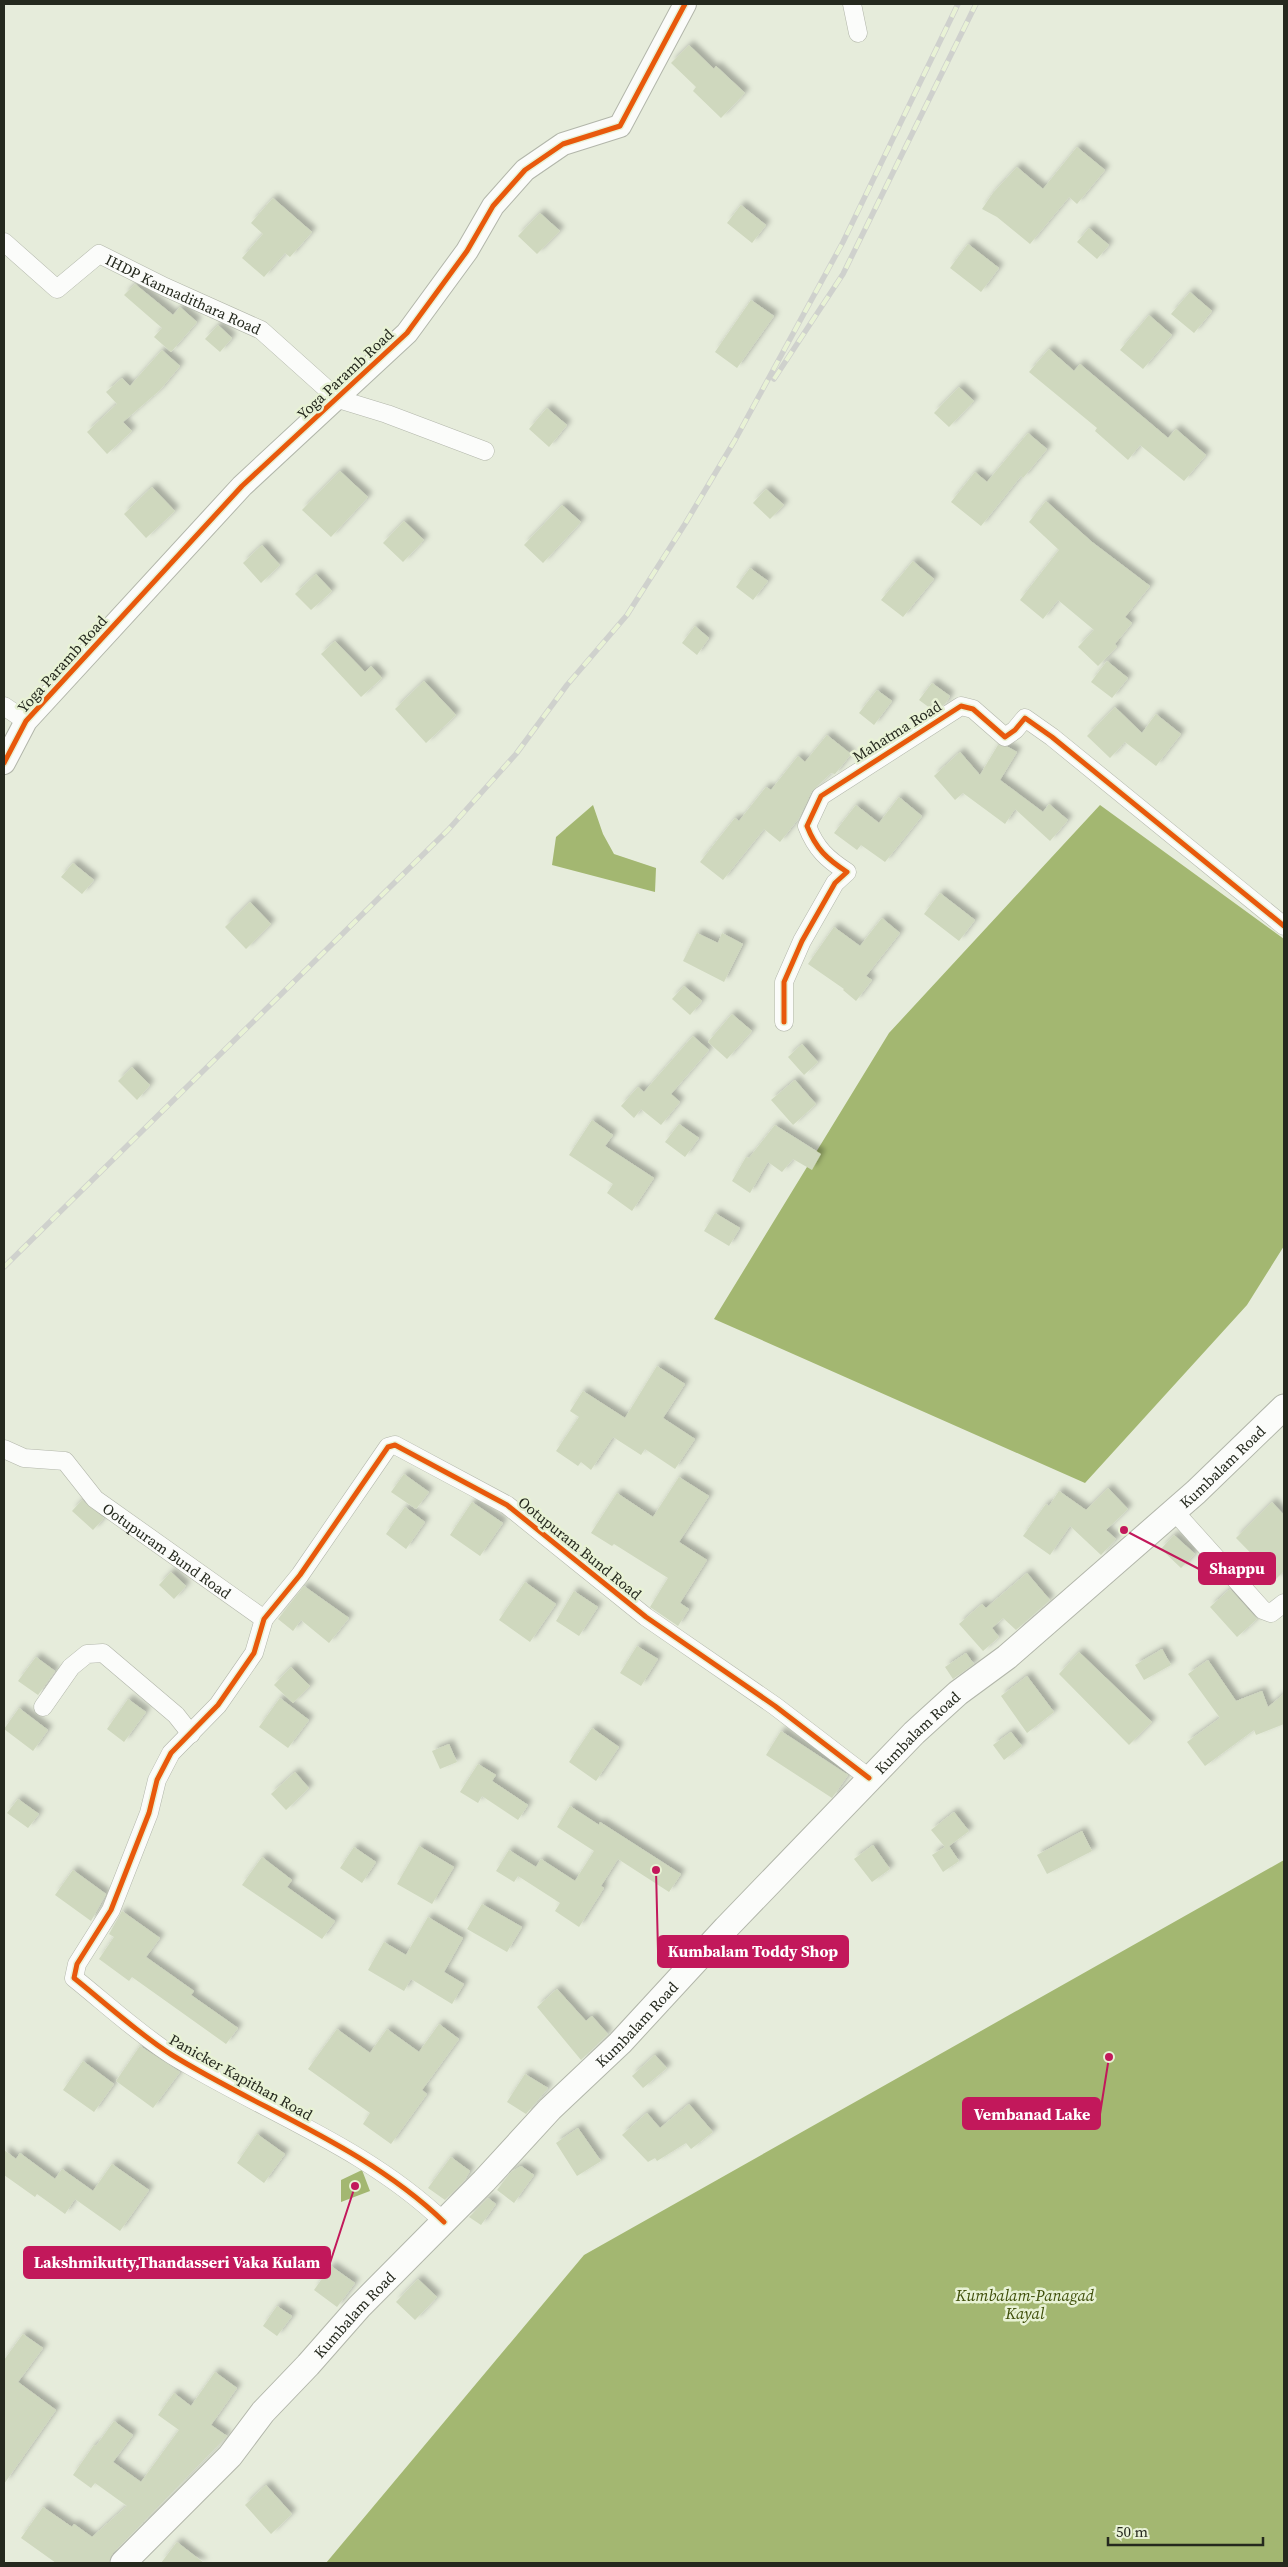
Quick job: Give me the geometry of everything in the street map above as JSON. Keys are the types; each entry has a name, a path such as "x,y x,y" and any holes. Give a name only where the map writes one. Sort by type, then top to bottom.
{"main road":[{"name":"Kumbalam Road","path":"123,2563 230,2456 263,2412 308,2365 359,2306 444,2222 550,2109 620,2043 869,1778 958,1693 1007,1656 1174,1511 1284,1407"}],"street":[{"name":"Yoga Paramb Road","path":"4,764 26,721 242,486 407,333 467,251 493,206 525,170 563,144 620,126 685,4"},
{"path":"852,4 858,33"},
{"name":"IHDP Kannadithara Road","path":"4,242 57,289 100,254 165,287 261,330 338,399"},
{"path":"338,399 388,414 485,451"},
{"path":"4,706 26,721"},
{"name":"Mahatma Road","path":"784,1022 784,982 802,941 830,892 847,872 826,858 807,826 820,796 960,706 973,708 1005,737 1015,730 1025,718 1052,737 1284,926"},
{"name":"Ootupuram Bund Road","path":"4,1449 24,1458 65,1462 95,1499 264,1619 300,1575 388,1447 396,1445 507,1505 646,1616 775,1706 869,1778"},
{"path":"1174,1511 1263,1610 1271,1614 1284,1603"},
{"name":"Panicker Kapithan Road","path":"264,1619 254,1653 218,1705 171,1752 157,1780 149,1813 111,1910 77,1964 74,1978 171,2054 362,2159 416,2195 444,2222"},
{"path":"43,1707 71,1667 87,1654 103,1653 176,1715 190,1734"}],"water":[{"path":"593,805 603,834 614,854 656,868 655,892 552,865 556,837"},
{"path":"1100,805 1284,939 1284,1246 1247,1305 1085,1483 714,1319 889,1033"},
{"name":"Kumbalam-Panagad Kayal","path":"1284,1860 1284,2563 326,2563 584,2255"},
{"path":"362,2170 370,2191 341,2202 341,2180"}],"building":[{"path":"689,45 714,69 716,66 745,93 721,118 693,91 696,87 671,63"},
{"path":"1077,147 1105,170 1077,204 1069,197 1030,244 997,217 982,209 993,193 1017,167 1043,189"},
{"path":"273,198 312,232 290,257 285,253 264,277 242,258 263,234 251,223"},
{"path":"741,205 766,225 752,243 727,223"},
{"path":"540,213 560,231 537,254 518,236"},
{"path":"1089,228 1109,245 1097,259 1077,242"},
{"path":"968,244 999,268 981,292 950,268"},
{"path":"135,284 173,315 180,307 197,322 171,352 154,337 162,328 124,295"},
{"path":"1190,292 1212,311 1194,333 1171,314"},
{"path":"751,300 774,316 737,368 715,352"},
{"path":"1149,315 1172,335 1143,369 1120,350"},
{"path":"218,325 232,338 220,352 205,339"},
{"path":"1049,349 1074,371 1080,364 1168,438 1176,429 1206,455 1184,481 1140,445 1128,460 1095,431 1097,428 1029,372"},
{"path":"162,350 180,366 160,390 123,422 132,431 107,454 87,432 117,404 106,392 122,378 130,386"},
{"path":"959,387 974,401 949,427 934,413"},
{"path":"547,408 567,425 549,447 529,429"},
{"path":"1028,433 1047,449 1023,478 1021,476 981,526 951,502 975,472 987,482"},
{"path":"340,471 368,497 331,537 302,510"},
{"path":"152,487 175,511 146,538 124,514"},
{"path":"766,489 784,505 770,519 753,503"},
{"path":"1046,501 1092,542 1150,586 1125,617 1132,623 1115,644 1117,647 1098,666 1078,647 1094,630 1058,600 1043,619 1020,600 1059,550 1029,522"},
{"path":"562,505 581,522 543,563 524,545"},
{"path":"404,521 424,540 403,562 383,543"},
{"path":"262,545 280,565 261,583 243,563"},
{"path":"913,561 934,579 903,617 881,600"},
{"path":"750,568 768,581 753,600 736,587"},
{"path":"316,574 332,591 311,610 295,594"},
{"path":"695,626 709,638 697,655 682,643"},
{"path":"335,641 365,672 371,666 382,678 361,697 321,654"},
{"path":"1107,661 1128,678 1112,698 1091,682"},
{"path":"424,681 456,715 426,743 395,709"},
{"path":"932,683 950,696 945,704 934,711 919,700"},
{"path":"877,690 892,701 874,725 859,713"},
{"path":"1115,707 1142,733 1156,714 1181,734 1156,766 1125,742 1110,758 1087,736"},
{"path":"827,735 851,754 835,774 831,773 812,791 799,818 780,842 764,829 723,880 700,862 735,818 739,821 766,787 771,790 798,756 805,762"},
{"path":"998,745 1008,747 1017,752 1000,780 1043,812 1049,804 1068,820 1050,841 1015,809 1005,824 963,793 955,800 934,776 960,752 980,775"},
{"path":"899,797 922,816 885,862 861,845 857,850 834,833 856,805 879,823"},
{"path":"73,863 94,880 82,894 61,877"},
{"path":"940,893 975,920 959,941 924,914"},
{"path":"250,902 271,924 246,949 225,927"},
{"path":"882,918 900,933 866,976 872,980 856,1001 844,989 808,964 834,927 860,946"},
{"path":"697,933 718,943 722,933 743,944 724,982 683,961"},
{"path":"684,986 702,1001 690,1015 672,999"},
{"path":"732,1014 752,1031 727,1059 708,1042"},
{"path":"693,1036 709,1050 671,1094 680,1102 661,1125 641,1109 634,1118 621,1106 638,1087 644,1092"},
{"path":"802,1044 818,1062 804,1075 788,1057"},
{"path":"132,1067 150,1085 137,1100 118,1081"},
{"path":"795,1080 816,1104 793,1125 771,1100"},
{"path":"592,1120 613,1135 605,1146 654,1178 632,1211 607,1193 613,1184 569,1155"},
{"path":"679,1124 699,1138 685,1157 665,1142"},
{"path":"775,1125 821,1154 812,1170 793,1159 782,1172 768,1162 750,1193 732,1181 746,1157 749,1158"},
{"path":"715,1213 740,1228 729,1246 704,1231"},
{"path":"657,1366 685,1384 663,1418 695,1439 675,1469 645,1449 641,1455 613,1437 591,1470 581,1462 578,1466 556,1451 579,1417 570,1411 583,1391 625,1418"},
{"path":"404,1474 429,1492 416,1509 391,1492"},
{"path":"679,1477 709,1496 679,1542 707,1560 680,1603 689,1609 678,1626 650,1607 668,1578 614,1544 612,1546 591,1533 617,1493 653,1517"},
{"path":"1108,1488 1128,1509 1106,1530 1116,1539 1101,1555 1070,1526 1050,1555 1023,1536 1046,1504 1049,1506 1059,1491 1086,1510"},
{"path":"82,1500 104,1518 93,1530 72,1511"},
{"path":"472,1502 503,1523 480,1556 450,1535"},
{"path":"1272,1502 1284,1515 1284,1571 1276,1579 1236,1538"},
{"path":"405,1507 425,1522 406,1549 386,1534"},
{"path":"1174,1535 1195,1554 1181,1568 1161,1549"},
{"path":"171,1572 186,1586 174,1599 159,1585"},
{"path":"1027,1573 1050,1600 1016,1630 1003,1618 992,1628 999,1637 983,1651 959,1624 982,1604 986,1608"},
{"path":"525,1582 556,1604 530,1642 499,1620"},
{"path":"304,1586 349,1618 329,1643 301,1620 293,1631 278,1619"},
{"path":"1230,1589 1257,1619 1237,1637 1210,1607"},
{"path":"574,1591 598,1607 579,1636 556,1621"},
{"path":"637,1646 658,1659 641,1686 620,1673"},
{"path":"1162,1649 1171,1665 1144,1680 1135,1665"},
{"path":"1079,1652 1152,1722 1129,1745 1059,1674"},
{"path":"966,1653 974,1664 953,1679 945,1667"},
{"path":"36,1657 55,1671 38,1695 18,1681"},
{"path":"1208,1660 1236,1701 1262,1691 1268,1707 1284,1694 1284,1724 1256,1735 1254,1730 1205,1766 1187,1742 1220,1718 1188,1674"},
{"path":"291,1667 310,1686 293,1703 274,1685"},
{"path":"1027,1676 1054,1712 1027,1733 1001,1696"},
{"path":"280,1698 309,1720 288,1748 259,1727"},
{"path":"128,1699 146,1712 124,1742 107,1729"},
{"path":"19,1708 48,1730 33,1751 4,1729"},
{"path":"592,1728 619,1747 596,1781 569,1762"},
{"path":"781,1731 848,1775 832,1798 766,1755"},
{"path":"1011,1732 1022,1746 1004,1760 993,1745"},
{"path":"449,1744 457,1762 440,1769 432,1751"},
{"path":"478,1764 496,1775 492,1781 528,1805 518,1820 482,1796 478,1803 460,1792"},
{"path":"295,1772 309,1788 286,1810 271,1794"},
{"path":"18,1799 39,1814 28,1828 7,1813"},
{"path":"570,1806 599,1825 600,1822 681,1874 669,1892 618,1859 601,1886 604,1888 579,1927 555,1911 560,1903 518,1876 514,1882 496,1871 509,1850 536,1867 541,1859 575,1881 594,1851 557,1827"},
{"path":"954,1812 969,1831 949,1846 959,1861 943,1872 932,1855 945,1847 931,1830"},
{"path":"1082,1831 1092,1851 1047,1874 1037,1855"},
{"path":"873,1845 890,1869 872,1882 854,1859"},
{"path":"419,1846 454,1867 432,1904 397,1884"},
{"path":"354,1847 376,1862 362,1883 340,1868"},
{"path":"262,1857 292,1880 287,1887 335,1921 322,1939 242,1885"},
{"path":"73,1870 106,1894 91,1921 55,1895"},
{"path":"482,1904 522,1927 507,1952 467,1929"},
{"path":"122,1911 160,1938 146,1957 194,1991 191,1995 238,2028 226,2044 132,1977 129,1981 99,1959 114,1937 109,1934"},
{"path":"428,1917 463,1938 444,1972 464,1984 452,2004 411,1979 404,1991 368,1970 384,1942 406,1955"},
{"path":"557,1989 586,2021 592,2016 608,2034 581,2060 537,2007"},
{"path":"439,2024 459,2039 422,2090 427,2094 391,2144 363,2124 370,2113 308,2069 337,2029 370,2053 387,2029 419,2052"},
{"path":"140,2046 180,2072 153,2108 116,2081"},
{"path":"655,2055 667,2068 643,2088 632,2076"},
{"path":"83,2061 114,2084 94,2112 63,2090"},
{"path":"525,2074 548,2088 526,2114 507,2102"},
{"path":"689,2104 713,2132 691,2149 686,2143 657,2161 655,2158 648,2162 622,2135 647,2113 660,2128"},
{"path":"578,2128 601,2161 577,2176 556,2143"},
{"path":"257,2134 285,2154 264,2183 237,2163"},
{"path":"4,2150 16,2159 20,2153 55,2179 62,2169 93,2191 112,2164 149,2190 120,2231 75,2199 65,2214 37,2194 35,2197 4,2175"},
{"path":"451,2157 470,2171 464,2181 445,2200 428,2188"},
{"path":"521,2166 534,2175 514,2203 497,2190 511,2172"},
{"path":"488,2198 496,2204 481,2225 469,2217"},
{"path":"331,2266 355,2283 337,2307 314,2290"},
{"path":"418,2279 437,2297 415,2320 396,2302"},
{"path":"277,2306 292,2316 277,2336 263,2326"},
{"path":"23,2334 43,2348 18,2382 56,2410 4,2484 4,2360"},
{"path":"215,2372 237,2388 211,2425 227,2436 113,2553 109,2563 56,2563 21,2538 43,2507 72,2527 74,2524 92,2537 127,2506 95,2483 91,2488 73,2475 94,2445 96,2446 114,2421 133,2435 113,2462 141,2482 179,2430 158,2415 174,2393 191,2406"},
{"path":"266,2485 292,2514 271,2534 245,2505"},
{"path":"177,2542 204,2563 161,2563"}],"railway":[{"path":"4,1267 448,830 516,754 567,685 627,615 685,524 735,440 843,242 958,4"},
{"path":"774,379 843,274 976,4"}],"cycle path":[{"path":"4,763 26,721 242,486 407,333 467,251 493,206 525,170 563,144 620,126 685,4"},
{"path":"784,1022 784,982 802,941 835,883 847,872 823,853 814,841 807,826 821,796 961,706 973,709 1005,737 1015,730 1025,718 1052,737 1284,926"},
{"path":"444,2222 414,2196 348,2151 172,2055 135,2028 74,1978 77,1964 111,1910 149,1813 157,1780 171,1753 218,1705 254,1653 264,1619 300,1575 388,1447 395,1445 507,1505 646,1617 775,1706 869,1778"}],"place":[{"name":"Shappu","path":"1124,1530"},
{"name":"Kumbalam Toddy Shop","path":"656,1870"},
{"name":"Vembanad Lake","path":"1109,2057"},
{"name":"Lakshmikutty,Thandasseri Vaka Kulam","path":"355,2186"}]}
